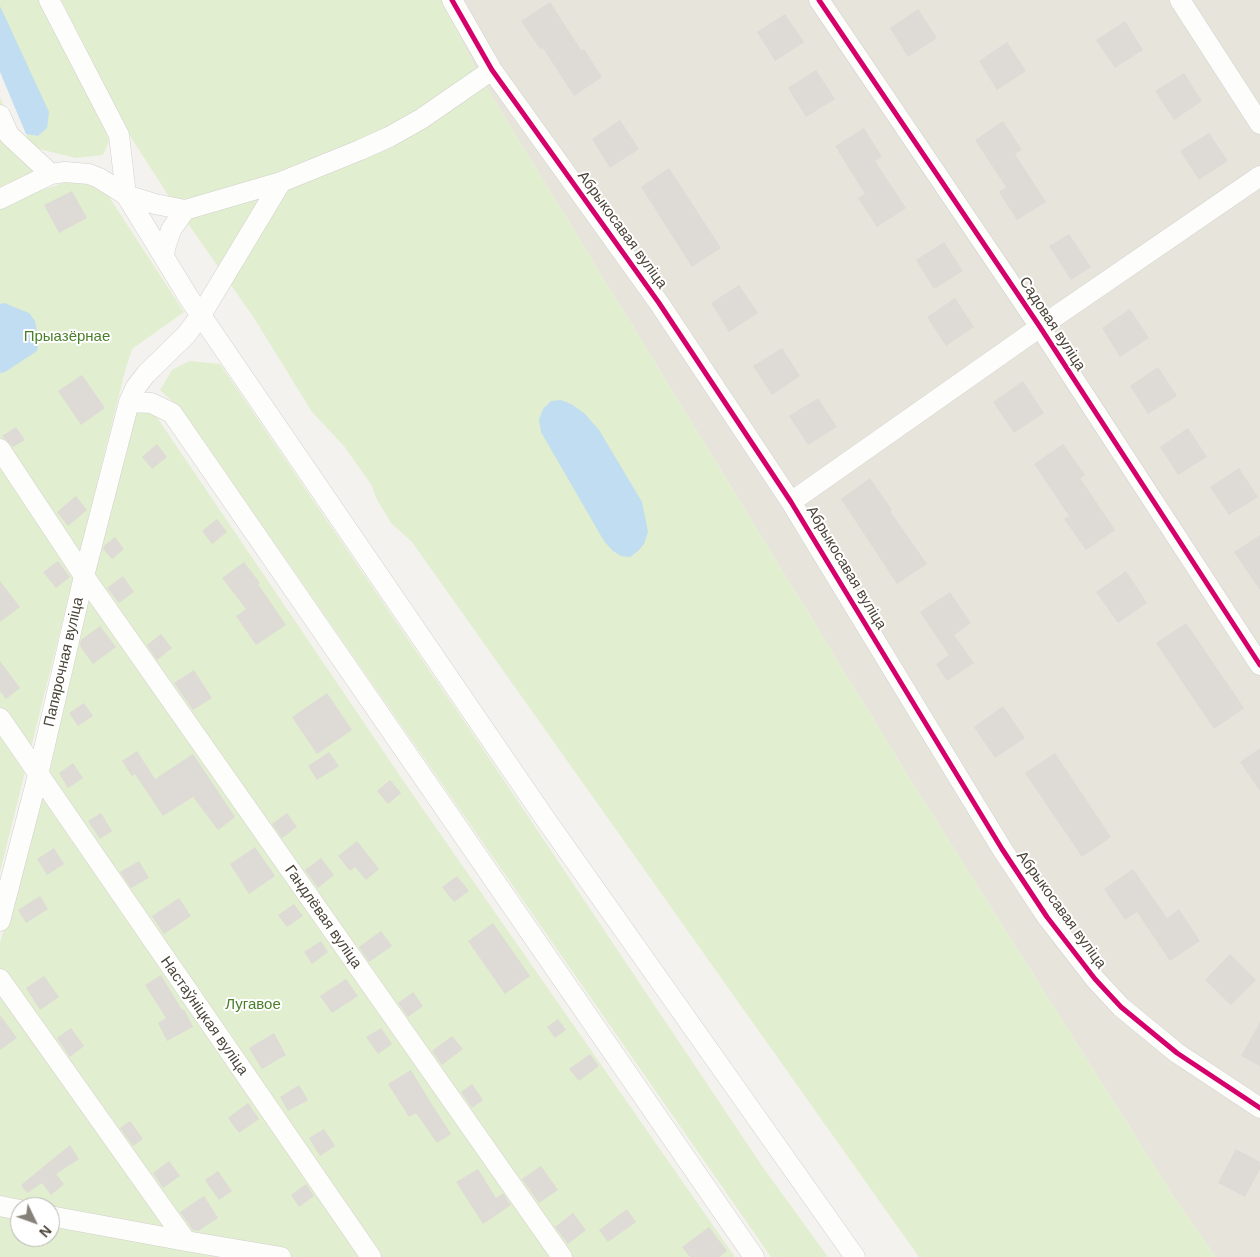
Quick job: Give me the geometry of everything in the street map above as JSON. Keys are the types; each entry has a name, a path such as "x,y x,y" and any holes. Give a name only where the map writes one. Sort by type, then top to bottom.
{"street":[{"path":"49,0 119,135 126,195 200,315 550,825 855,1257"},
{"name":"Абрыкосавая вуліца","path":"452,0 492,70 658,303 791,502 1023,883 1072,951 1095,979 1149,1031 1201,1070 1260,1108"},
{"name":"Садовая вуліца","path":"819,0 1040,327 1260,664"},
{"path":"1180,0 1260,124"},
{"path":"0,199 51,174 65,172 89,174 100,178 126,195 155,204 185,210 281,182 389,137 420,119 492,70"},
{"path":"0,114 9,135 51,174"},
{"path":"791,502 1040,327 1260,176"},
{"name":"Папярочная вуліца","path":"0,921 38,775 84,576 129,402 136,387 146,374 172,350 200,315 281,182"},
{"path":"164,257 171,230 185,210"},
{"path":"129,402 151,403 172,413 754,1257"},
{"name":"Гандлёвая вуліца","path":"0,449 84,576 562,1257"},
{"name":"Настаўніцкая вуліца","path":"0,718 371,1257"},
{"path":"0,979 186,1241"},
{"path":"60,1218 281,1257"}],"shaded area":[{"path":"442,0 1260,0 1260,1257 1216,1257 1175,1199 905,771 479,75"}],"green space":[{"path":"0,0 42,0 101,116 109,141 103,155 76,158 31,147 26,134 38,136 0,6"},
{"path":"61,0 442,0 479,75 905,771 1175,1199 1216,1257 919,1257 412,542 391,523 376,498 372,486 344,446 312,412 254,318 170,198 130,136"},
{"name":"Прыазёрнае","path":"0,98 43,190 74,179 102,186 184,312 132,349 0,872"},
{"path":"189,361 220,364 479,743 762,1166 828,1257 771,1257 182,410 160,390 172,370"},
{"name":"Лугавое","path":"130,411 154,413 409,789 735,1257 0,1257 0,943 17,882"}],"water":[{"path":"0,6 49,112 47,128 38,136 26,134 0,72"},
{"path":"4,303 29,313 35,321 39,342 37,351 5,372 0,373 0,304"},
{"path":"561,400 584,413 599,430 642,502 648,532 644,544 630,557 621,556 613,551 604,541 541,432 539,420 543,409 551,401"}],"building":[{"path":"550,2 581,50 584,49 602,77 574,96 543,48 540,49 521,21"},
{"path":"918,9 937,38 908,57 890,28"},
{"path":"785,14 804,42 775,61 757,32"},
{"path":"1125,21 1143,50 1115,68 1096,40"},
{"path":"1007,42 1026,71 997,90 979,61"},
{"path":"816,70 835,99 806,117 788,88"},
{"path":"1184,73 1202,101 1174,120 1155,91"},
{"path":"620,120 639,149 610,168 592,139"},
{"path":"1003,121 1022,150 1015,154 1046,202 1017,220 999,192 1006,187 975,140"},
{"path":"864,128 882,157 875,161 906,208 877,227 858,198 865,194 835,146"},
{"path":"1209,133 1228,161 1199,180 1180,151"},
{"path":"669,168 721,248 692,267 641,187"},
{"path":"72,191 87,218 59,233 44,205"},
{"path":"1069,234 1091,267 1071,280 1049,246"},
{"path":"944,242 963,271 934,289 916,260"},
{"path":"739,285 758,313 729,332 711,303"},
{"path":"955,298 974,327 946,346 927,317"},
{"path":"1130,309 1149,338 1120,357 1102,328"},
{"path":"782,348 800,376 772,395 753,366"},
{"path":"1158,367 1177,396 1148,414 1130,386"},
{"path":"82,375 105,408 81,425 58,391"},
{"path":"1023,381 1044,413 1014,433 993,402"},
{"path":"818,398 837,427 808,445 789,416"},
{"path":"16,427 25,440 13,447 2,436"},
{"path":"1188,428 1207,457 1178,475 1160,447"},
{"path":"157,444 167,457 152,469 142,457"},
{"path":"1063,444 1085,475 1080,478 1115,530 1086,550 1064,519 1069,516 1034,464"},
{"path":"1239,468 1258,497 1229,515 1210,487"},
{"path":"870,478 892,510 890,511 927,564 897,584 841,499"},
{"path":"76,496 87,510 68,526 57,512"},
{"path":"217,519 227,532 212,544 202,531"},
{"path":"1260,535 1260,590 1234,552"},
{"path":"115,537 124,549 112,559 103,549"},
{"path":"58,561 70,577 56,588 43,572"},
{"path":"244,562 260,583 258,584 286,625 256,645 236,616 246,609 222,578"},
{"path":"1126,571 1147,603 1118,623 1096,592"},
{"path":"123,576 134,592 119,603 107,588"},
{"path":"0,581 20,607 0,622"},
{"path":"950,592 971,623 954,635 974,663 947,681 936,664 949,655 920,612"},
{"path":"1186,623 1244,708 1214,729 1156,643"},
{"path":"100,626 116,647 93,664 80,646 81,640"},
{"path":"161,634 172,648 157,660 147,645"},
{"path":"0,661 20,688 6,699 0,691"},
{"path":"194,670 212,698 193,710 174,683"},
{"path":"327,693 352,730 317,754 292,717"},
{"path":"84,703 93,716 78,726 69,713"},
{"path":"1003,706 1025,738 995,758 974,727"},
{"path":"1260,748 1260,791 1240,762"},
{"path":"137,751 155,779 193,754 235,817 218,830 193,797 163,816 135,774 132,776 122,761"},
{"path":"329,752 339,766 317,780 308,766"},
{"path":"1055,753 1111,837 1082,857 1025,773"},
{"path":"73,763 83,778 68,788 59,773"},
{"path":"390,780 401,793 388,804 377,791"},
{"path":"101,813 112,831 100,839 88,821"},
{"path":"287,813 297,827 282,838 272,824"},
{"path":"357,841 379,869 366,880 355,867 350,871 338,856"},
{"path":"255,847 275,876 249,894 230,864"},
{"path":"54,848 64,864 47,875 37,859"},
{"path":"321,858 334,875 318,888 305,870"},
{"path":"139,861 149,878 131,888 120,872"},
{"path":"1133,869 1167,918 1179,909 1200,941 1170,961 1137,912 1125,920 1104,889"},
{"path":"457,876 469,891 454,902 442,887"},
{"path":"40,896 48,909 26,923 18,910"},
{"path":"179,898 191,916 164,934 152,916"},
{"path":"294,904 303,916 287,927 278,915"},
{"path":"493,923 530,976 505,994 468,941"},
{"path":"381,931 392,946 369,962 359,947"},
{"path":"321,941 328,952 312,964 304,952"},
{"path":"1230,954 1256,980 1231,1005 1205,980"},
{"path":"161,975 182,1010 184,1009 193,1027 167,1041 158,1023 166,1018 145,985"},
{"path":"44,976 59,997 40,1010 26,988"},
{"path":"346,979 358,996 332,1013 320,996"},
{"path":"413,992 423,1006 408,1017 398,1003"},
{"path":"0,1015 17,1038 0,1050"},
{"path":"558,1019 566,1030 555,1038 547,1027"},
{"path":"1260,1022 1260,1066 1241,1056"},
{"path":"71,1028 84,1046 70,1057 57,1038"},
{"path":"381,1028 392,1044 378,1054 366,1037"},
{"path":"274,1033 286,1055 262,1069 249,1048"},
{"path":"452,1036 463,1049 442,1065 432,1051"},
{"path":"590,1054 599,1066 579,1081 569,1069"},
{"path":"411,1070 451,1134 437,1143 416,1113 409,1117 388,1084"},
{"path":"472,1084 483,1100 472,1108 461,1092"},
{"path":"299,1085 308,1100 288,1111 280,1097"},
{"path":"248,1103 259,1119 239,1133 228,1118"},
{"path":"130,1121 143,1139 133,1146 120,1128"},
{"path":"324,1129 335,1146 320,1156 309,1138"},
{"path":"70,1145 79,1159 56,1174 64,1184 51,1195 42,1183 27,1193 21,1185"},
{"path":"1236,1149 1260,1162 1260,1169 1245,1197 1218,1183"},
{"path":"169,1161 180,1176 163,1188 153,1173"},
{"path":"541,1166 558,1190 539,1203 522,1179"},
{"path":"478,1169 496,1198 503,1193 511,1205 483,1224 456,1182"},
{"path":"218,1171 232,1191 219,1200 205,1180"},
{"path":"306,1184 314,1196 299,1207 291,1195"},
{"path":"204,1196 218,1218 198,1231 193,1230 180,1212"},
{"path":"627,1209 636,1222 608,1242 599,1230"},
{"path":"573,1213 586,1230 568,1244 555,1227"},
{"path":"709,1227 727,1251 719,1257 690,1257 682,1247"}],"cycle path":[{"path":"452,0 492,70 659,303 791,502 1002,849 1047,917 1095,979 1121,1007 1177,1053 1260,1108"},
{"path":"819,0 1040,327 1260,665"}]}
